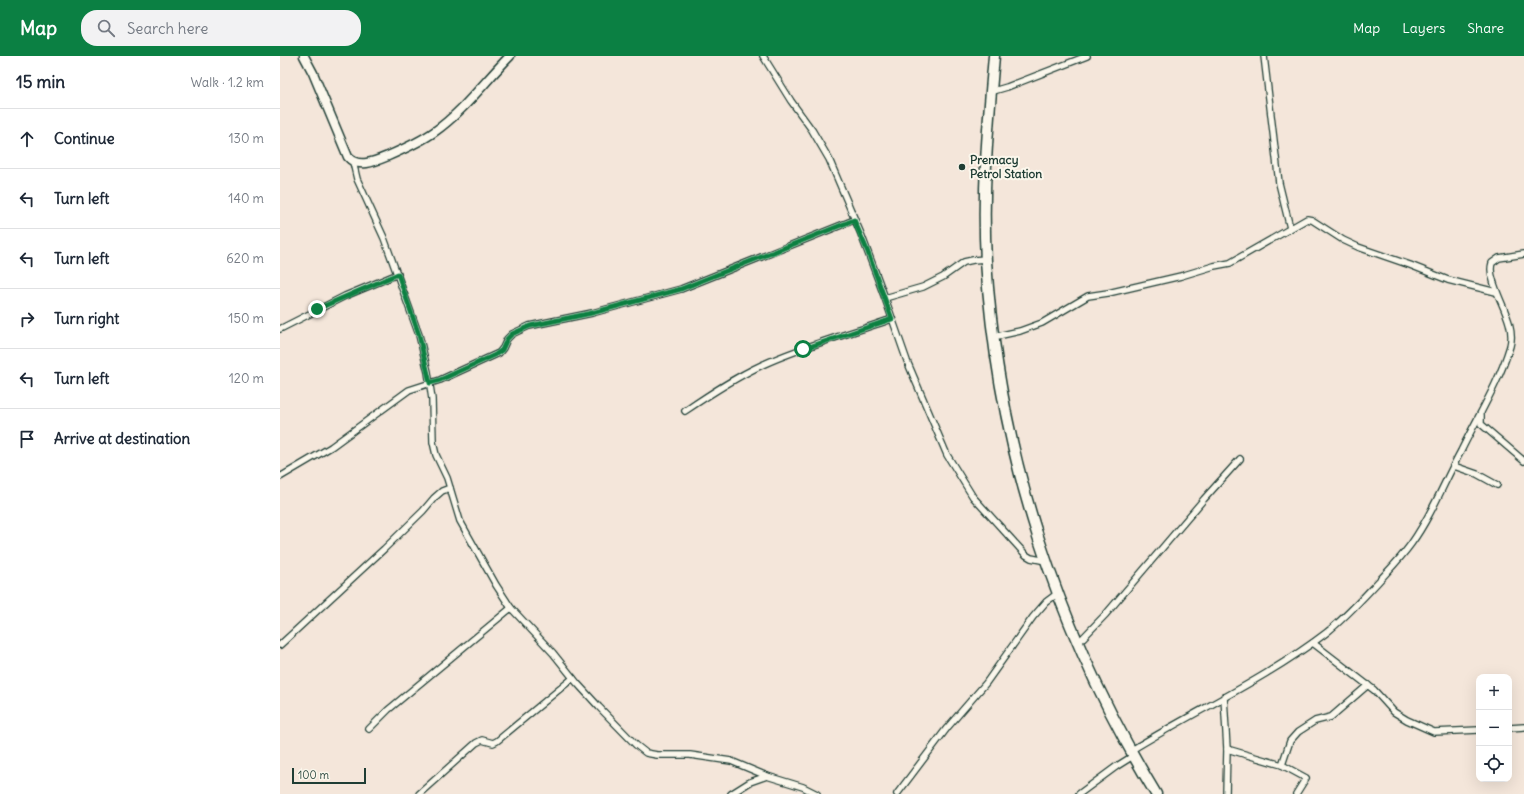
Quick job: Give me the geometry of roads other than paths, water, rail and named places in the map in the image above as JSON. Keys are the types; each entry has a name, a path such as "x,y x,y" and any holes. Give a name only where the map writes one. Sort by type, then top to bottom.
{"highway":[{"path":"994,56 985,167 986,259 993,337 1005,408 1015,454 1026,498 1046,561 1078,643 1111,716 1131,754 1156,794"}],"street":[{"path":"304,56 313,73 348,157 353,162 359,164 381,159 417,143 435,132 455,114 510,56"},
{"path":"763,56 824,150 834,171 885,298 907,361 947,455 978,503 1026,555 1031,558 1046,561"},
{"path":"990,92 1007,87 1087,56"},
{"path":"1264,56 1279,183 1290,228"},
{"path":"353,162 357,179 378,221 419,335 430,383 434,448 450,488 457,514 496,585 511,608 617,726 646,753 657,755 690,755 719,758 736,763 767,776 803,787 817,794"},
{"path":"280,477 331,447 400,396 415,388 440,380 495,355 502,350 507,339 512,334 530,326 592,313 681,289 854,220"},
{"path":"993,337 1020,331 1042,323 1088,296 1108,293 1230,263 1304,220 1312,220 1343,240 1358,247 1448,280 1496,292"},
{"path":"1079,794 1131,754 1274,668 1328,632 1362,599 1410,545 1423,525 1481,414 1494,387 1509,347 1512,334 1511,328 1496,292 1491,270 1494,261 1499,258 1524,254"},
{"path":"885,298 923,287 964,262 986,259"},
{"path":"280,329 345,296 398,274"},
{"path":"685,411 738,377 777,358 892,319"},
{"path":"1481,414 1481,424 1524,461"},
{"path":"1078,643 1106,614 1240,459"},
{"path":"1454,466 1477,474 1497,485"},
{"path":"280,645 384,549 438,494 450,488"},
{"path":"898,794 962,710 986,682 1033,617 1046,602 1058,593"},
{"path":"369,729 394,705 511,608"},
{"path":"1313,643 1368,685 1394,712 1407,720 1430,731 1476,730"},
{"path":"419,794 476,743 482,740 492,743 498,741 573,678"},
{"path":"1282,765 1290,741 1298,732 1315,721 1331,717 1368,685"},
{"path":"1224,697 1227,749 1226,794"},
{"path":"1512,728 1524,727"},
{"path":"1227,749 1282,765 1306,778 1296,794"},
{"path":"731,794 750,782 767,776"}],"place":[{"name":"Premacy Petrol Station","path":"962,167"}]}
